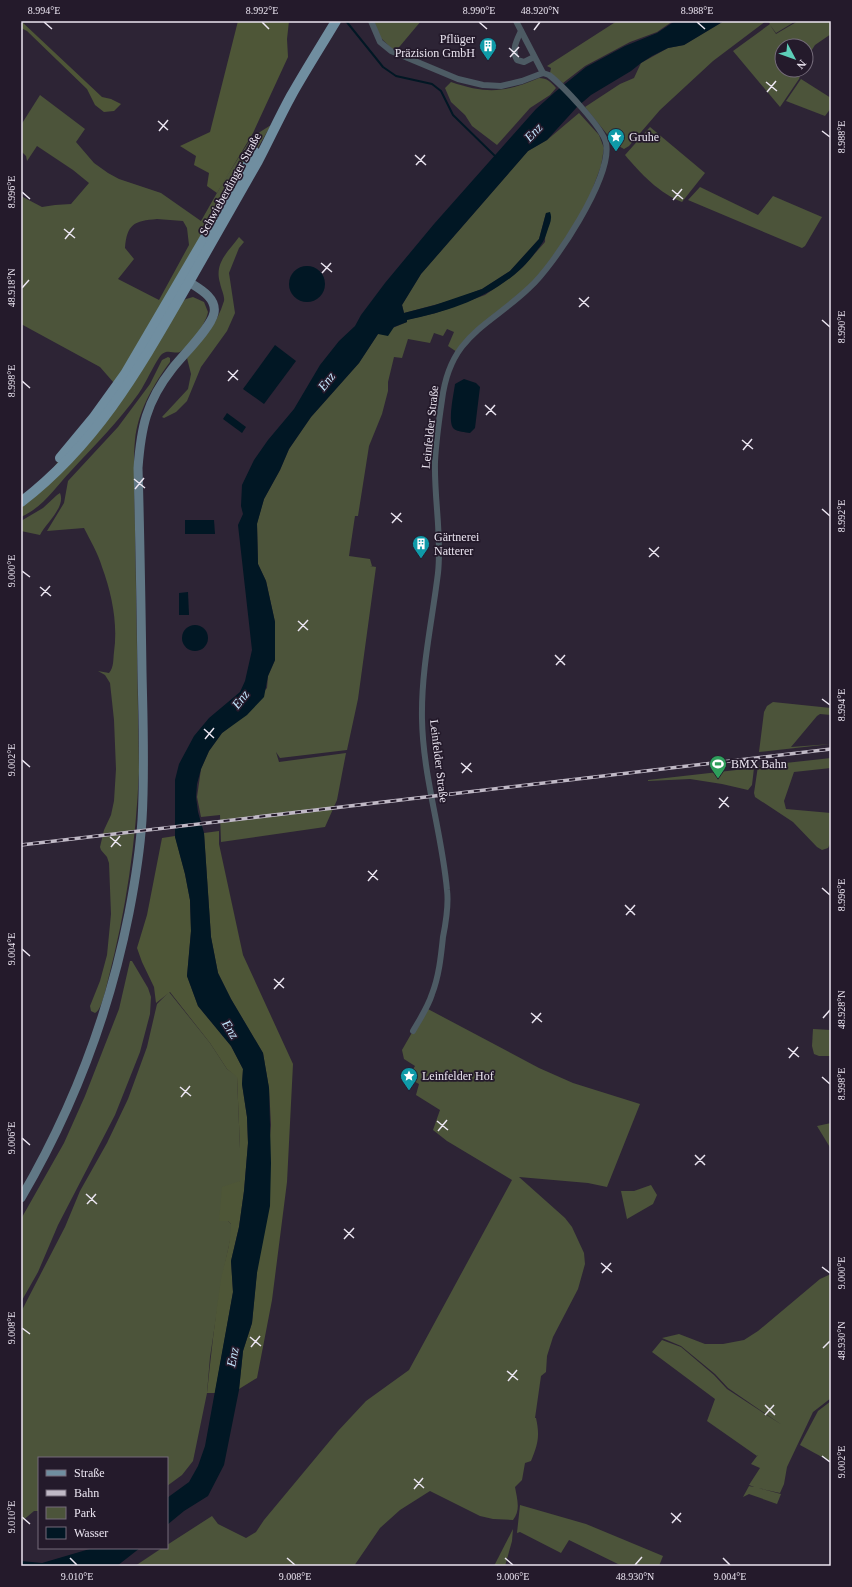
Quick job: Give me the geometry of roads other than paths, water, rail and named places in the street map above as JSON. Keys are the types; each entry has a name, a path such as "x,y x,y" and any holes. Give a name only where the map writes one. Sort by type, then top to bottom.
{"main road":[{"name":"Schwieberdinger Straße","path":"21,502 68,459 111,409 145,358 187,276 258,161 290,97 336,21"},
{"path":"21,493 45,473 65,452 104,404 142,347 177,288 187,276"}],"street":[{"path":"371,21 378,39 391,51 458,79 482,85 501,86 522,81 543,73 516,21"},
{"path":"521,31 515,45 514,55 517,60 524,62 534,57"},
{"name":"Leinfelder Straße","path":"413,1031 432,996 435,987 448,904 445,872 425,754 422,707 424,668 438,573 439,534 435,463 442,397 446,377 450,364 464,343 482,325 529,289 546,272 584,212 602,171 607,152 605,139 583,110 552,77 543,73"},
{"path":"21,1198 37,1170 67,1110 90,1054 115,972 132,897 142,821 144,770 138,468 140,440 145,418 157,391 172,368 207,326 213,316 214,307 211,299 187,276"}],"water":[{"name":"Enz","path":"675,21 724,21 684,45 668,48 652,56 631,71 591,95 577,107 547,140 528,151 421,274 402,305 404,313 435,305 482,289 510,271 539,239 546,213 550,212 550,224 538,249 519,271 505,282 475,299 441,312 407,320 407,322 394,327 388,336 378,334 359,363 311,417 289,449 280,470 264,499 257,524 258,564 266,581 275,622 275,660 268,676 264,697 247,715 222,733 209,751 201,769 197,784 196,797 198,812 204,833 211,937 218,973 231,999 263,1053 269,1088 271,1163 270,1206 257,1273 252,1323 243,1351 239,1390 224,1465 208,1496 184,1511 168,1524 168,1497 189,1482 198,1466 205,1446 233,1292 231,1261 239,1227 248,1143 247,1117 242,1084 243,1069 231,1046 198,1006 187,976 191,931 190,900 175,837 175,780 179,764 194,736 209,718 240,692 245,681 252,650 238,525 243,514 241,506 242,485 254,460 268,440 294,409 320,365 339,341 355,326 361,315 385,283 434,224 536,109 586,67 625,46 657,33"},
{"path":"307,266 317,269 322,274 325,284 322,294 317,299 307,302 297,299 292,294 289,284 292,274 297,269"},
{"path":"275,345 296,361 264,404 243,389"},
{"path":"464,379 476,383 480,387 475,428 470,433 454,429 451,421 455,384"},
{"path":"227,413 246,427 242,433 223,419"},
{"path":"185,520 214,520 215,534 185,534"},
{"path":"188,592 189,615 179,615 179,593"},
{"path":"195,625 204,629 208,638 204,647 195,651 186,647 182,638 186,629"},
{"path":"90,1549 139,1549 117,1566 21,1566 21,1561 42,1563"}],"waterway":[{"path":"346,21 383,67 396,76 432,84 441,91 453,115 496,157"}],"railway":[{"path":"21,845 831,749"}],"place":[{"name":"Pflüger Präzision GmbH","path":"488,61"},
{"name":"Gruhe","path":"616,152"},
{"name":"Gärtnerei Natterer","path":"421,559"},
{"name":"BMX Bahn","path":"718,779"},
{"name":"Leinfelder Hof","path":"409,1091"}]}
